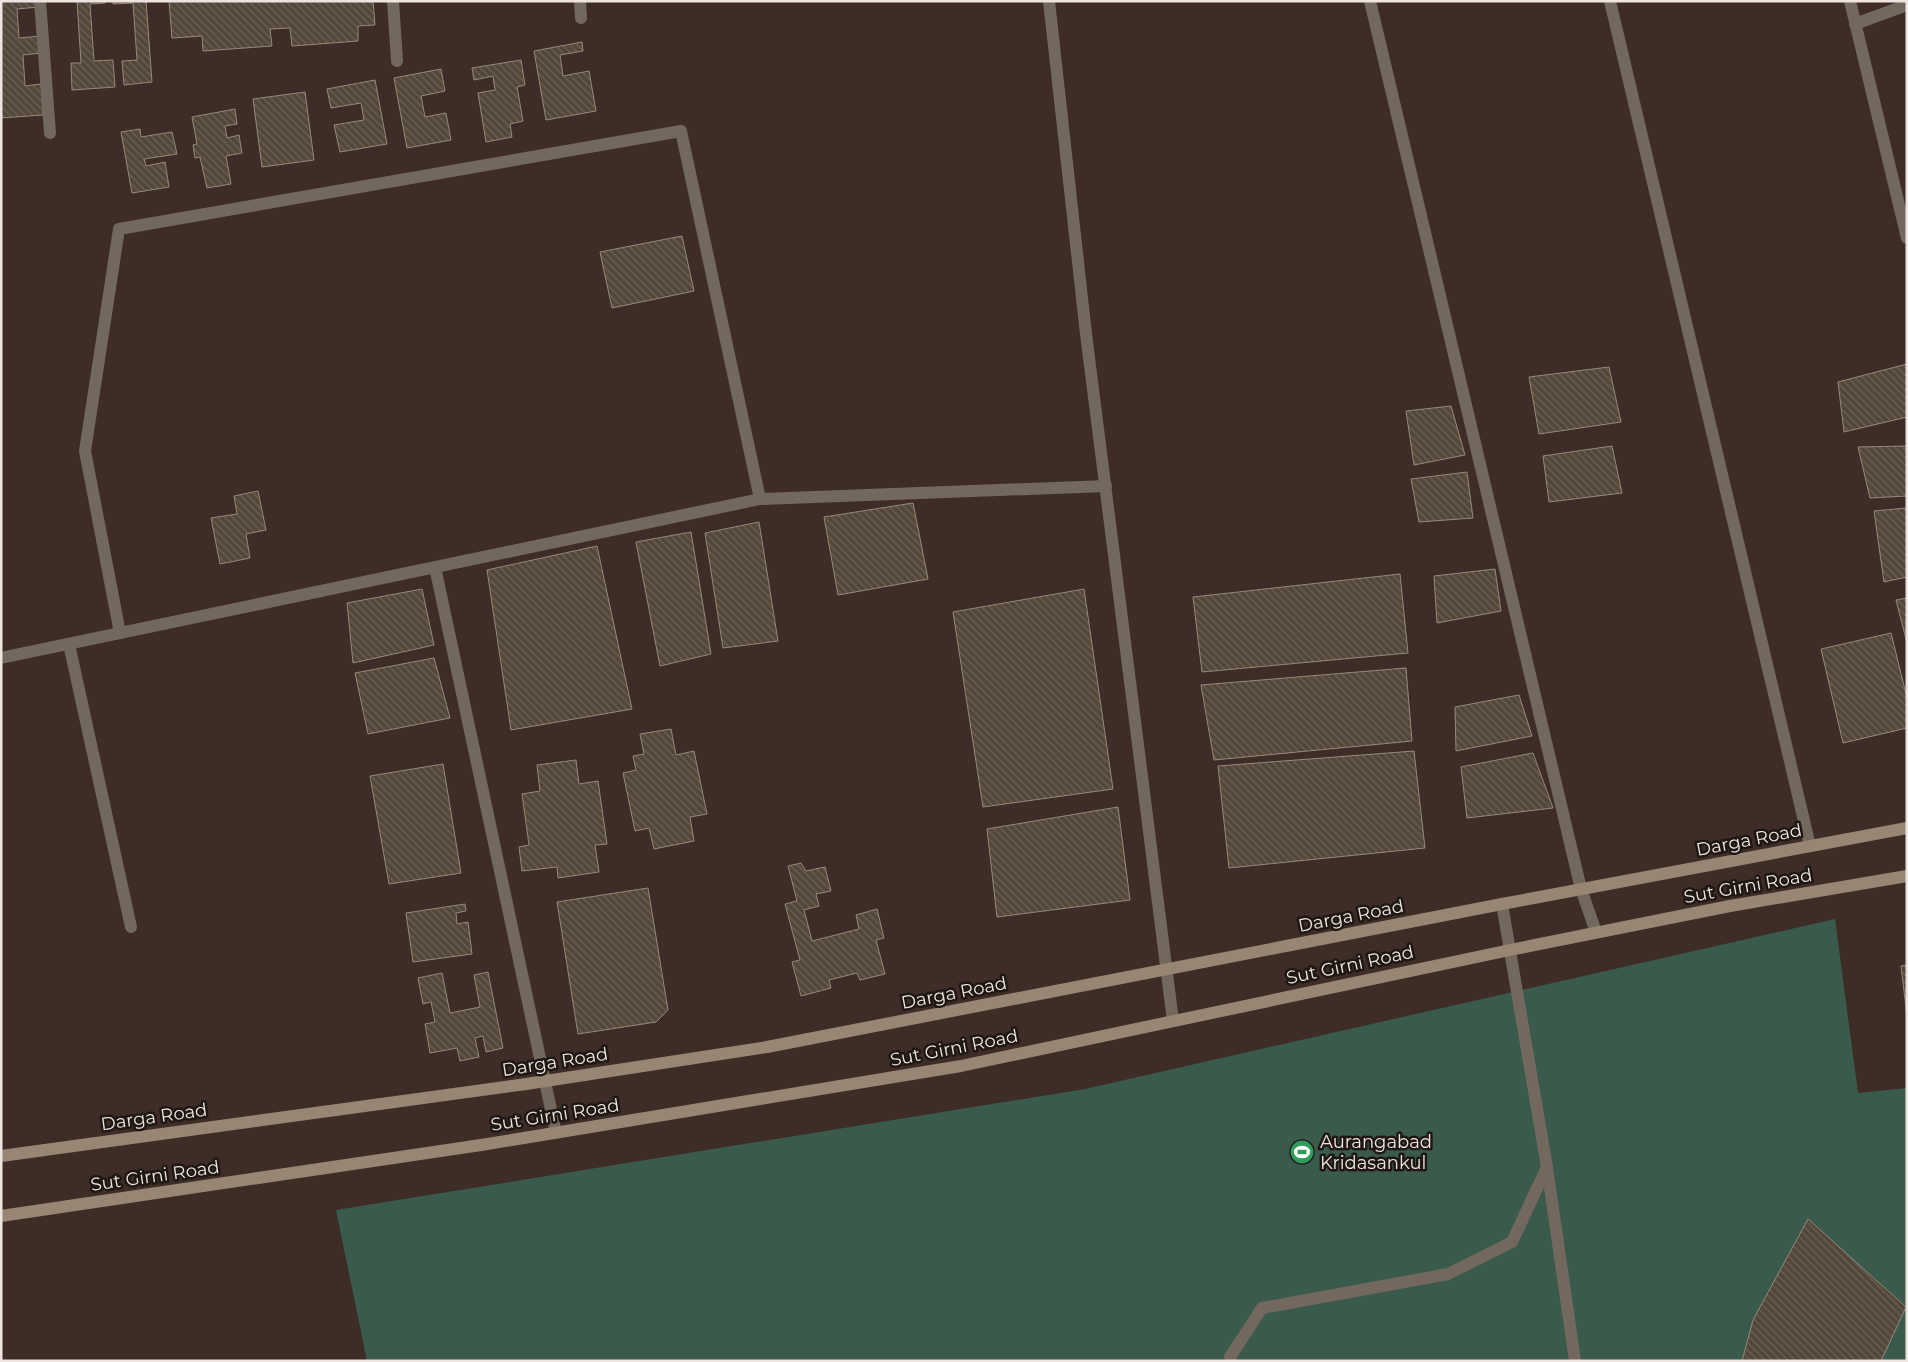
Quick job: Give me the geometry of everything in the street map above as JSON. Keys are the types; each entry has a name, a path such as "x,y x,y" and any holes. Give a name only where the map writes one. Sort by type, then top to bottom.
{"main road":[{"name":"Darga Road","path":"1,1156 544,1082 767,1047 1502,904 1907,828"},
{"name":"Sut Girni Road","path":"1,1216 556,1133 961,1066 1596,932 1730,906 1907,876"}],"street":[{"path":"40,1 50,133"},
{"path":"393,1 397,61"},
{"path":"580,1 581,18"},
{"path":"1049,1 1086,334 1173,1021"},
{"path":"1370,1 1581,889 1596,932"},
{"path":"1610,1 1810,846"},
{"path":"1850,1 1907,238"},
{"path":"1856,24 1907,5"},
{"path":"120,632 84,452 119,228 681,131 760,499"},
{"path":"1,658 760,499 1106,486"},
{"path":"435,567 556,1133"},
{"path":"69,644 131,927"},
{"path":"1502,904 1547,1167 1575,1361"},
{"path":"1231,1361 1230,1357 1262,1308 1448,1274 1512,1242 1547,1167"}],"green space":[{"name":"Aurangabad Kridasankul","path":"1835,919 1858,1093 1907,1088 1907,1361 367,1361 336,1210 1085,1089"}],"building":[{"path":"1,1 38,1 39,7 17,9 19,38 41,36 42,53 23,55 25,86 41,84 43,115 1,118"},
{"path":"77,1 105,1 105,3 90,4 94,61 113,60 115,87 72,90 71,63 81,63"},
{"path":"113,1 146,1 152,82 124,85 122,61 137,60 133,3 113,4"},
{"path":"169,1 373,1 375,25 358,26 358,41 292,46 290,28 270,29 272,46 203,51 202,36 172,38"},
{"path":"582,42 583,51 560,55 563,76 589,71 596,111 546,120 534,51"},
{"path":"521,60 525,85 517,87 523,121 510,124 512,137 486,142 478,93 495,90 493,76 474,80 472,68"},
{"path":"441,69 445,91 421,96 425,117 446,113 451,140 407,148 394,78"},
{"path":"375,80 387,144 340,152 334,125 364,120 361,103 331,108 327,89"},
{"path":"305,92 314,160 262,167 253,99"},
{"path":"235,109 237,124 225,126 227,138 239,135 242,153 226,156 231,184 207,188 200,157 195,158 193,145 197,144 192,117"},
{"path":"140,129 141,137 172,132 177,154 144,159 146,166 165,162 169,187 132,193 121,132"},
{"path":"682,236 694,291 612,308 600,252"},
{"path":"1907,364 1907,417 1844,432 1838,382"},
{"path":"1609,367 1621,422 1539,434 1529,377"},
{"path":"1451,406 1465,455 1414,465 1406,411"},
{"path":"1612,446 1622,493 1549,502 1543,456"},
{"path":"1907,446 1907,496 1870,498 1858,447"},
{"path":"1467,472 1473,518 1419,522 1411,479"},
{"path":"258,491 266,530 246,534 250,558 220,564 211,518 237,514 234,496"},
{"path":"913,503 928,579 838,595 824,517"},
{"path":"1907,508 1907,577 1884,582 1874,511"},
{"path":"759,522 778,641 723,648 705,533"},
{"path":"691,532 711,654 660,666 636,542"},
{"path":"597,546 632,709 511,730 487,570"},
{"path":"1495,569 1501,611 1437,623 1434,576"},
{"path":"1400,574 1408,653 1202,672 1193,597"},
{"path":"422,589 434,645 353,663 347,603"},
{"path":"1084,589 1113,789 983,807 953,612"},
{"path":"1907,598 1907,643 1896,600"},
{"path":"1891,633 1907,698 1907,728 1843,743 1821,649"},
{"path":"434,658 450,718 368,734 355,673"},
{"path":"1406,668 1412,741 1214,760 1201,685"},
{"path":"1519,695 1532,736 1456,751 1455,707"},
{"path":"671,729 676,755 694,751 707,814 690,817 694,841 654,849 649,828 635,831 623,773 636,770 633,756 644,754 640,734"},
{"path":"1414,751 1425,848 1229,868 1218,766"},
{"path":"1533,753 1553,808 1467,818 1461,767"},
{"path":"576,760 579,784 598,781 607,844 595,845 599,872 558,878 557,867 522,871 519,847 529,845 522,794 540,791 537,765"},
{"path":"443,764 461,873 389,884 370,776"},
{"path":"1118,807 1130,900 997,917 987,829"},
{"path":"801,863 806,871 825,867 831,891 816,894 819,906 804,910 812,941 859,929 856,915 877,909 884,938 876,940 885,974 860,980 857,973 829,980 831,988 801,996 792,962 800,960 785,904 797,901 788,866"},
{"path":"648,888 668,1010 656,1022 578,1034 557,902"},
{"path":"465,904 466,911 456,913 457,924 468,922 472,954 413,962 406,913"},
{"path":"1907,965 1907,1016 1901,966"},
{"path":"488,972 503,1048 486,1052 483,1036 475,1038 479,1057 460,1061 457,1048 430,1053 425,1024 435,1022 431,1002 423,1004 418,978 442,973 450,1013 480,1007 474,975"},
{"path":"1808,1219 1906,1307 1881,1361 1742,1361 1753,1320"}],"place":[{"name":"Aurangabad Kridasankul","path":"1302,1152"}]}
